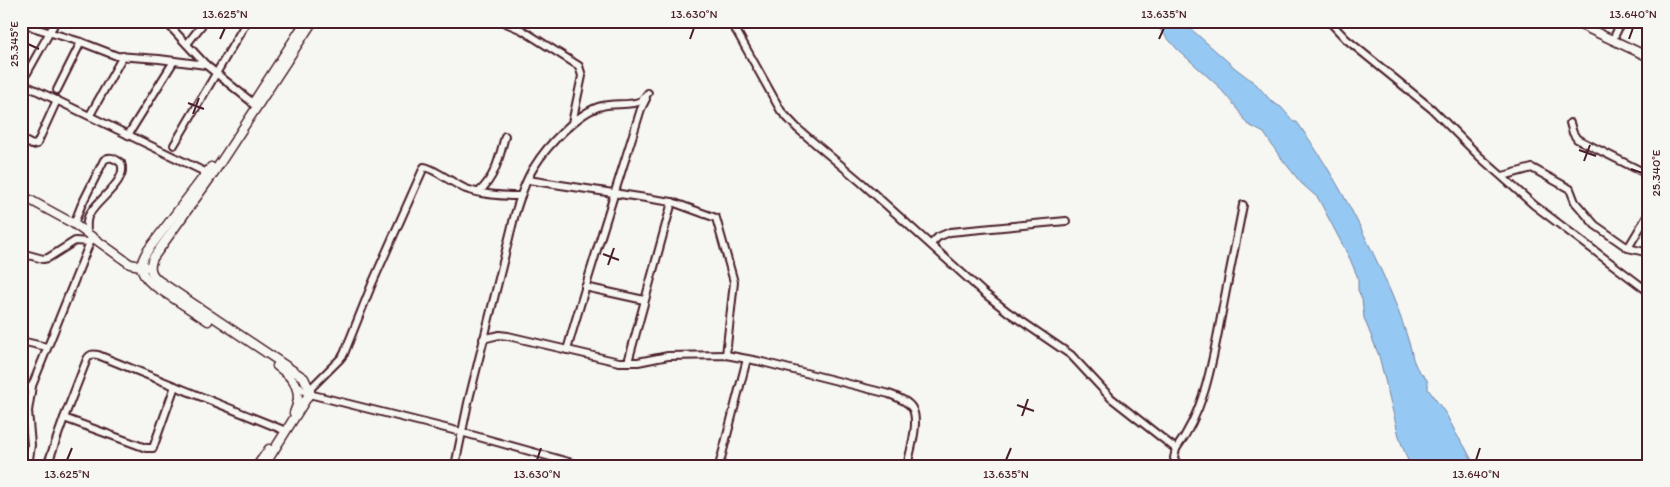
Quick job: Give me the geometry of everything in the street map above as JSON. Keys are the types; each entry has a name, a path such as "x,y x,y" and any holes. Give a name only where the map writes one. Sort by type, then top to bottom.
{"street":[{"path":"22,21 105,52 123,56 206,65"},
{"path":"27,73 56,21"},
{"path":"166,21 206,65 253,103"},
{"path":"187,44 205,21"},
{"path":"174,145 247,21"},
{"path":"294,21 304,23 253,103 211,177 153,258 150,268 152,274 260,354 292,379 302,390 583,466"},
{"path":"310,392 304,378 152,284 144,277 141,266 148,250 243,123 312,21"},
{"path":"501,21 522,30 579,66 582,76 572,123"},
{"path":"729,21 781,111 810,142 862,183 1000,305 1071,355 1111,398 1176,449"},
{"path":"1329,21 1346,39 1432,109 1480,157 1534,205 1649,292"},
{"path":"1572,21 1649,57"},
{"path":"1613,39 1622,21"},
{"path":"57,90 81,42"},
{"path":"90,115 123,56"},
{"path":"128,135 174,61"},
{"path":"21,83 207,173"},
{"path":"455,466 483,339 521,196 534,167 543,154 581,116 604,105 639,102 648,93 585,287 568,350"},
{"path":"21,139 32,145 36,144 57,100"},
{"path":"1570,123 1577,139 1649,175"},
{"path":"479,192 494,174 506,136"},
{"path":"28,466 31,445 28,412 32,386 89,237 89,216 98,203 113,189 123,169 121,163 112,158 104,160 74,224"},
{"path":"257,466 310,392 344,354 372,284 424,167 430,168 458,185 479,192 521,196"},
{"path":"1502,176 1532,168 1570,189 1575,202 1595,225 1628,248 1649,253"},
{"path":"528,180 672,202 713,217 717,221 734,282 726,355"},
{"path":"21,195 74,224 89,237 130,264 150,268"},
{"path":"628,362 672,202"},
{"path":"1178,466 1174,458 1176,449 1195,420 1212,364 1243,205"},
{"path":"1628,248 1649,213"},
{"path":"932,244 938,237 950,232 1066,221"},
{"path":"21,253 44,259 75,241 89,237"},
{"path":"124,260 134,259 148,250"},
{"path":"585,287 644,300"},
{"path":"483,339 499,335 508,336 628,362 668,356 726,355 856,385 900,398 913,409 915,417 914,436 907,466"},
{"path":"21,341 47,347"},
{"path":"47,466 87,359 93,354 284,430"},
{"path":"718,466 747,359"},
{"path":"264,466 295,410 298,400 297,390 292,379"},
{"path":"21,391 32,386"},
{"path":"64,418 146,448 153,448 175,386"}],"water":[{"path":"1149,21 1182,21 1256,84 1294,122 1297,122 1325,163 1361,228 1395,301 1411,348 1413,360 1419,371 1426,378 1428,389 1446,414 1475,466 1410,466 1400,440 1379,356 1364,318 1362,299 1358,290 1358,278 1318,198 1301,183 1264,133 1247,124 1236,107 1217,85 1177,49 1154,23"}]}
